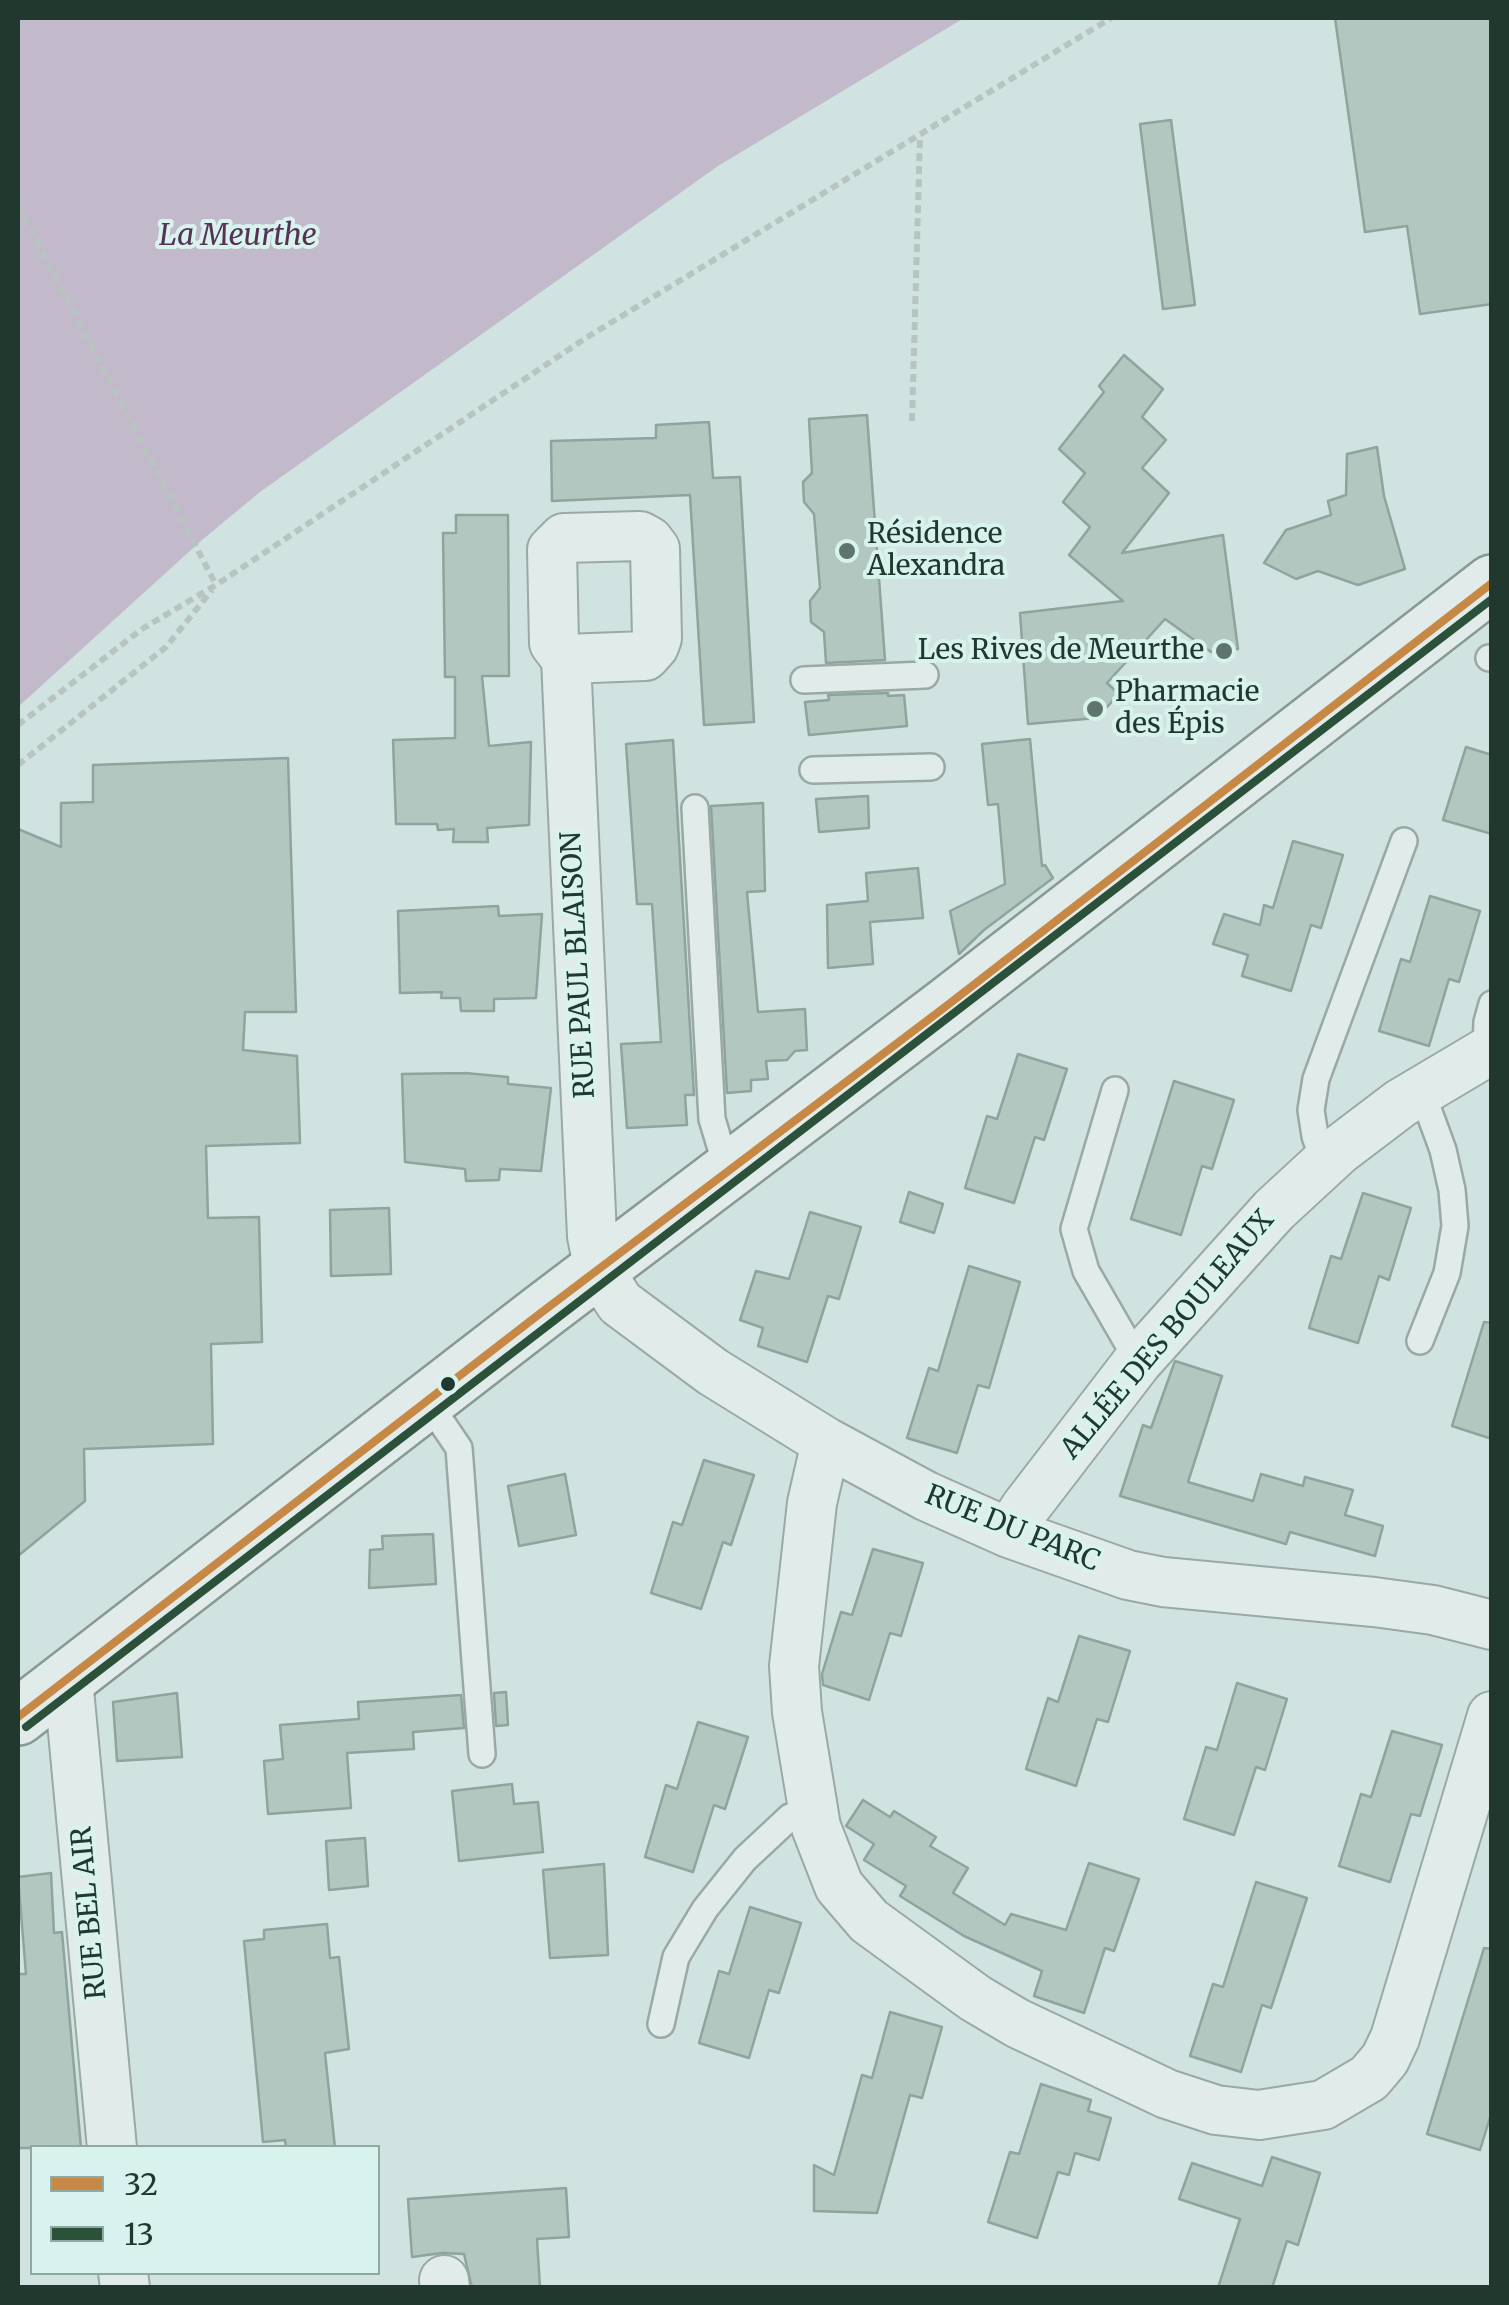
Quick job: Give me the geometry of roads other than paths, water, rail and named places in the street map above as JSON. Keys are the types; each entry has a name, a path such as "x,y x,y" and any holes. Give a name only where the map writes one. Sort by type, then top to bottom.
{"main road":[{"path":"18,1717 1492,583"}],"street":[{"name":"RUE PAUL BLAISON","path":"566,659 592,1236 599,1271"},
{"name":"ALLÉE DES BOULEAUX","path":"1008,1534 1138,1361 1240,1245 1324,1163 1421,1090 1489,1050"},
{"name":"RUE DU PARC","path":"599,1271 620,1303 651,1328 826,1442 926,1496 1008,1534 1128,1575 1164,1582 1394,1604 1469,1617 1492,1625"},
{"path":"826,1442 812,1503 794,1666 812,1808 825,1857 839,1886 869,1921 974,1998 1017,2023 1168,2094 1216,2110 1260,2115 1323,2105 1370,2078 1386,2059 1395,2038 1492,1716"},
{"name":"RUE BEL AIR","path":"68,1679 112,2145"}],"lane":[{"path":"804,680 925,675"},
{"path":"813,770 931,766"},
{"path":"694,808 712,1119 728,1172"},
{"path":"1324,1163 1311,1110 1316,1079 1404,841"},
{"path":"1489,1050 1487,1022 1492,1004"},
{"path":"1115,1090 1074,1228 1086,1271 1138,1361"},
{"path":"1420,1341 1447,1273 1455,1226 1443,1150 1421,1090"},
{"path":"427,1402 459,1448 482,1754"},
{"path":"661,2024 676,1957 705,1908 744,1859 790,1817 812,1808"}],"water":[{"name":"La Meurthe","path":"18,18 964,18 718,166 260,492 18,707"}],"place":[{"name":"Résidence Alexandra","path":"847,551"},
{"name":"Les Rives de Meurthe","path":"1224,651"},
{"name":"Pharmacie des Épis","path":"1095,709"}]}
